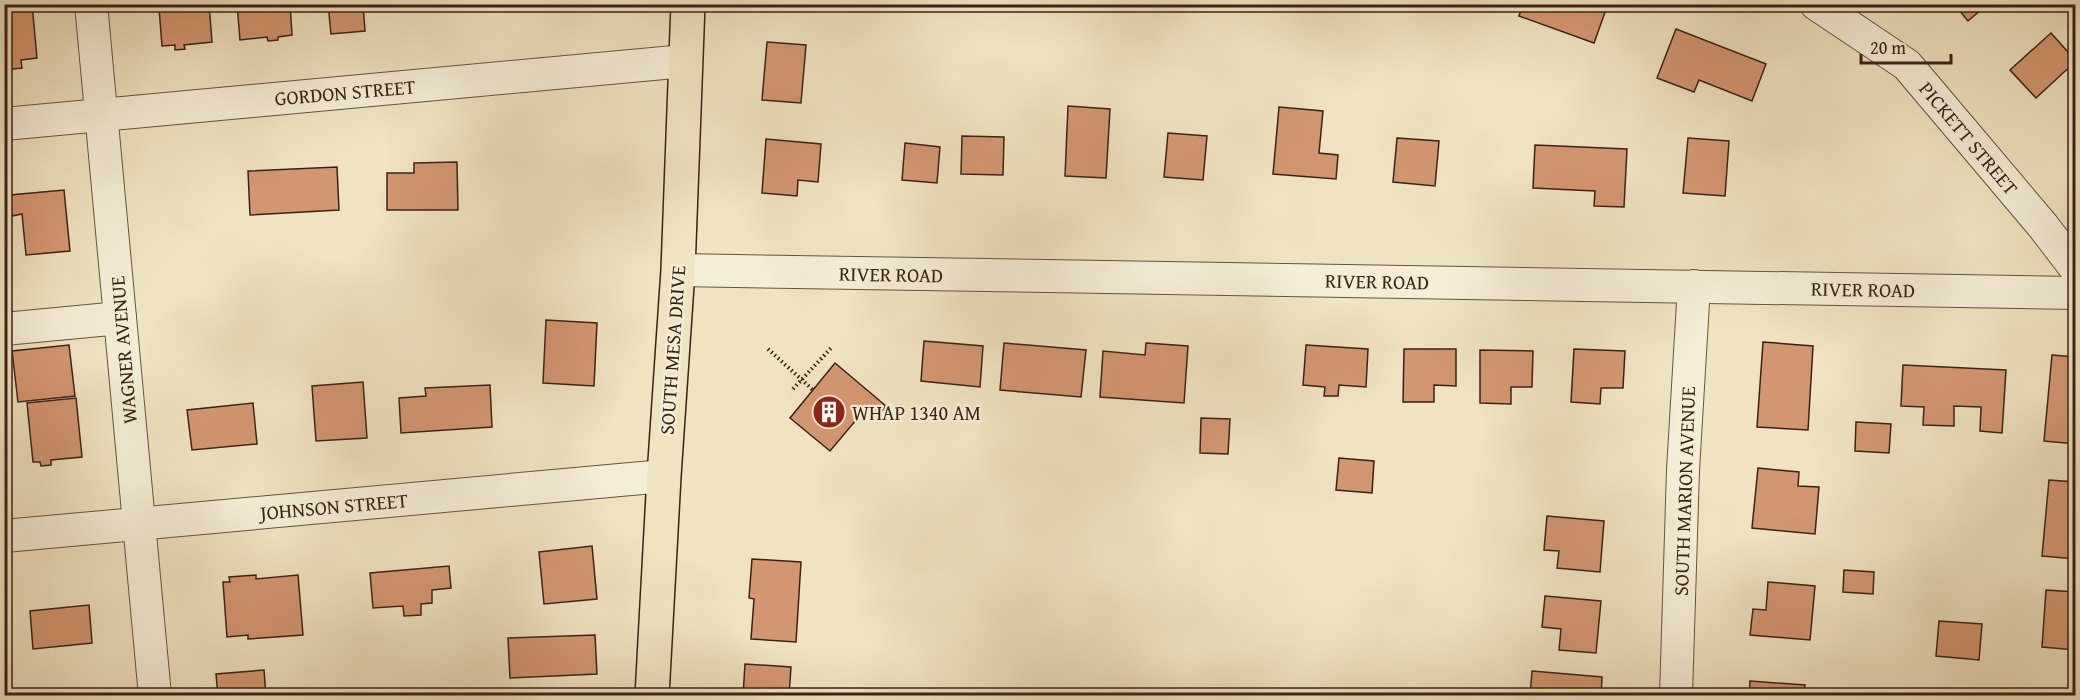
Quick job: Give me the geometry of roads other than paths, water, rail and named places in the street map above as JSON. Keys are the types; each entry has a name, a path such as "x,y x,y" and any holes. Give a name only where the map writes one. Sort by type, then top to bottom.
{"main road":[{"name":"SOUTH MESA DRIVE","path":"652,696 678,270 688,4"}],"street":[{"name":"WAGNER AVENUE","path":"91,4 155,696"},
{"name":"PICKETT STREET","path":"1816,4 1907,65 2043,226 2076,269"},
{"name":"GORDON STREET","path":"4,124 685,61"},
{"name":"RIVER ROAD","path":"678,270 2076,292"},
{"name":"SOUTH MARION AVENUE","path":"1676,696 1683,470 1694,286"},
{"path":"4,329 120,318"},
{"name":"JOHNSON STREET","path":"4,536 664,476"}],"place":[{"name":"WHAP 1340 AM","path":"829,412"}]}
